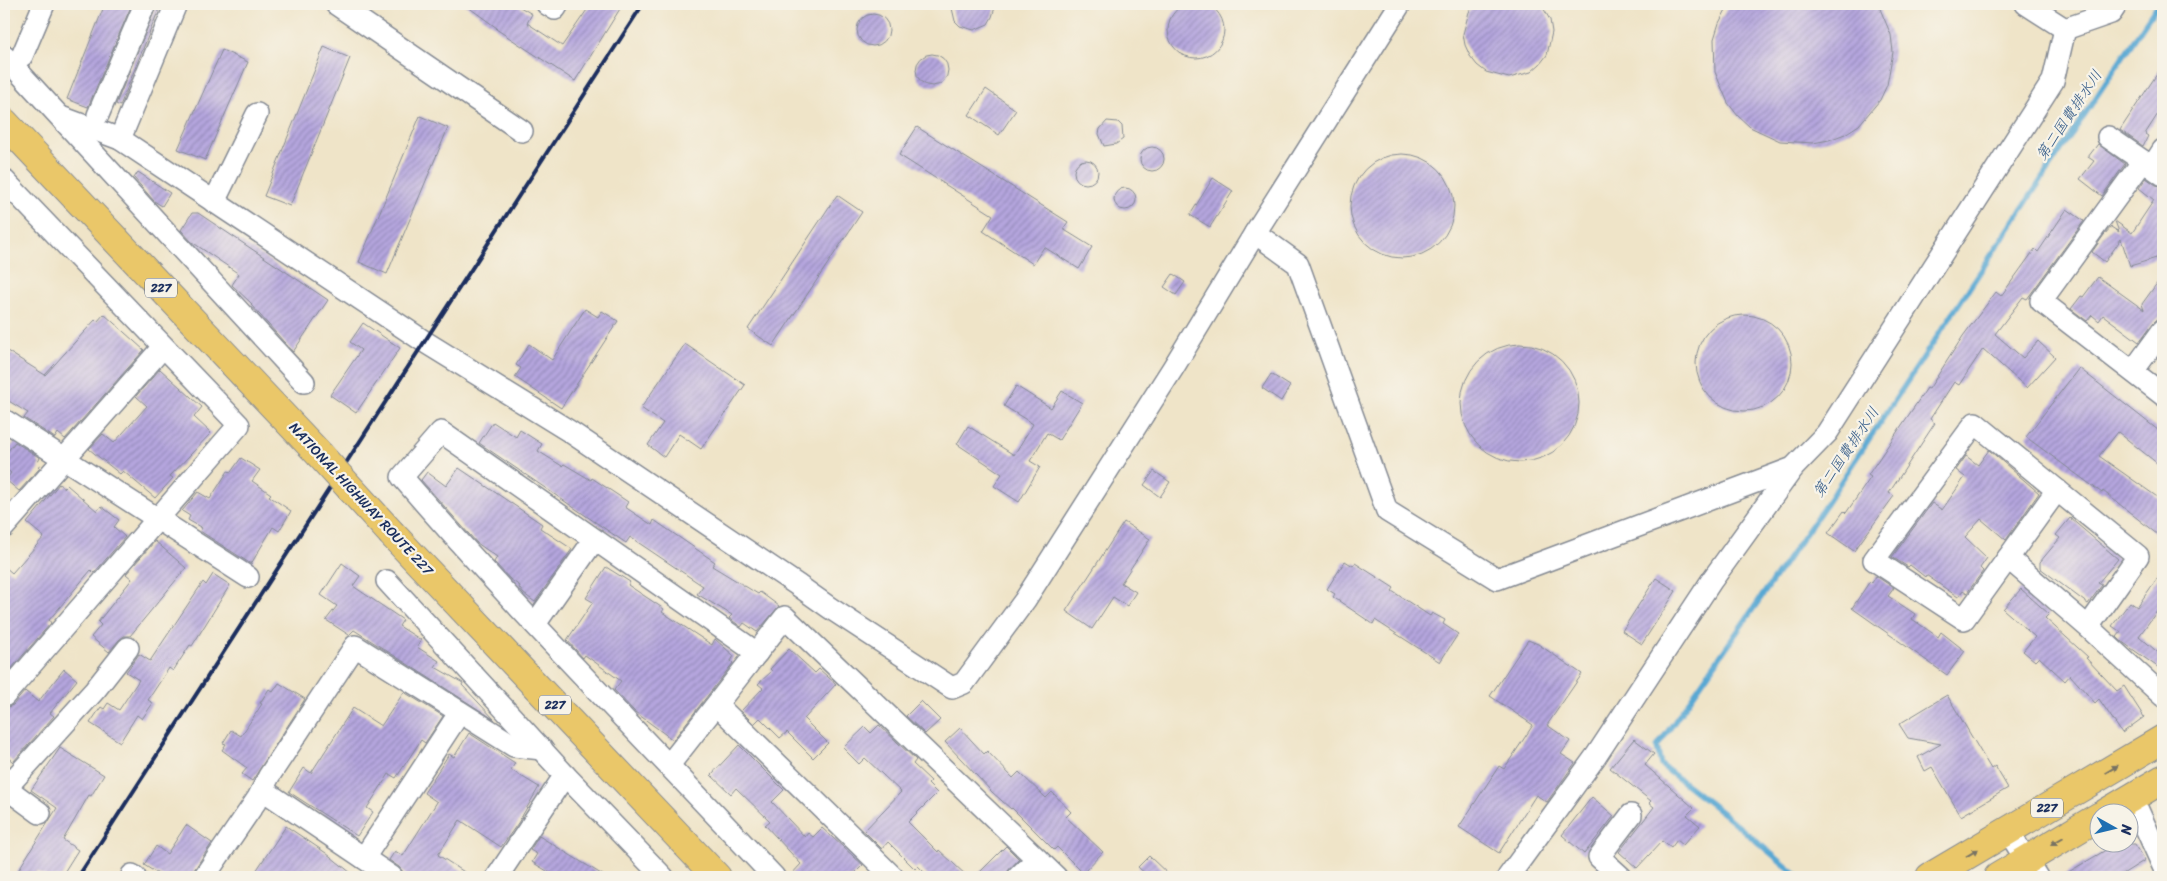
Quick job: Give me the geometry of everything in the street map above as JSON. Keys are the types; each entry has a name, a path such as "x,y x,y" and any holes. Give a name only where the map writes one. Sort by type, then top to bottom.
{"highway":[{"name":"NATIONAL HIGHWAY ROUTE 227","path":"4,122 717,877"},
{"name":"227","path":"1930,877 2163,739"},
{"path":"2120,804 2163,779"},
{"name":"227","path":"1998,877 2031,868 2090,824"}],"street":[{"path":"44,4 13,56 61,117 304,382"},
{"path":"98,115 145,4"},
{"path":"120,140 176,4"},
{"path":"336,4 522,131"},
{"path":"548,4 555,9 558,4"},
{"path":"61,117 120,140 425,342 568,431 952,688 964,682 1018,611 1173,368 1255,233 1400,4"},
{"path":"2026,4 2065,29"},
{"path":"2065,29 2111,13 2117,4"},
{"path":"1508,877 1596,756 1712,580 1793,468 1827,433 2054,81 2065,29"},
{"path":"214,202 257,114"},
{"path":"2108,137 2155,163 2041,302 2163,394"},
{"path":"4,180 239,425 4,696"},
{"path":"1255,233 1298,264 1387,511 1496,579 1793,468"},
{"path":"2134,371 2163,330"},
{"path":"4,527 163,347"},
{"path":"4,420 248,577"},
{"path":"2057,490 1964,619 1874,560 1975,423 2138,556 2088,627"},
{"path":"757,653 442,432 402,477 535,624 774,877"},
{"path":"535,624 594,540"},
{"path":"2008,558 2088,627 2163,696"},
{"path":"387,581 542,749 642,869 662,877"},
{"path":"669,765 785,617 1056,877"},
{"path":"204,877 263,790 269,776 355,646 514,746 542,749"},
{"path":"40,813 5,788 95,690 128,648"},
{"path":"717,705 893,877"},
{"path":"364,858 460,712"},
{"path":"497,877 565,775"},
{"path":"263,790 392,877"},
{"path":"2132,797 2163,866"},
{"path":"1621,877 1599,857 1631,815"},
{"path":"2008,831 2031,868"},
{"path":"1018,877 1037,859"}],"building":[{"path":"1196,2 1207,4 1216,10 1222,19 1224,30 1222,41 1216,50 1207,56 1196,58 1185,56 1176,50 1170,41 1168,30 1170,19 1176,10 1185,4"},
{"path":"105,4 132,4 88,107 67,99"},
{"path":"157,4 161,4 120,106 116,104"},
{"path":"464,4 515,4 532,14 527,23 562,46 591,4 623,4 575,81 496,29"},
{"path":"951,4 996,4 988,24 974,30 960,26 955,21"},
{"path":"1475,4 1541,4 1550,20 1552,32 1547,55 1540,64 1531,72 1509,78 1486,72 1477,65 1465,45 1463,34 1469,12"},
{"path":"1729,4 1878,4 1891,35 1893,52 1887,85 1880,100 1859,125 1845,134 1829,140 1813,143 1780,141 1750,127 1728,103 1715,72 1714,39 1719,23"},
{"path":"873,14 885,18 889,30 885,42 873,46 861,42 857,30 861,18"},
{"path":"324,47 350,58 290,206 264,196"},
{"path":"222,50 248,62 205,160 178,149"},
{"path":"932,54 944,58 948,70 944,82 932,86 920,82 916,70 920,58"},
{"path":"2163,65 2163,106 2145,134 2148,136 2143,146 2120,130"},
{"path":"986,89 1016,110 999,135 969,115"},
{"path":"420,116 448,128 387,274 359,262"},
{"path":"1107,121 1118,122 1122,126 1123,139 1116,144 1104,146 1099,134 1100,129"},
{"path":"917,127 1068,222 1063,229 1092,247 1079,269 1044,247 1033,264 983,231 993,215 899,155"},
{"path":"2098,144 2125,164 2102,196 2080,179 2094,161 2088,157"},
{"path":"1152,147 1160,151 1164,159 1160,167 1152,171 1144,167 1140,159 1144,151"},
{"path":"1402,154 1422,158 1439,169 1450,186 1454,206 1450,226 1439,243 1422,254 1402,258 1382,254 1365,243 1354,226 1350,206 1354,186 1365,169 1382,158"},
{"path":"1086,160 1094,164 1098,172 1094,180 1086,184 1078,180 1074,172 1078,164"},
{"path":"138,172 170,193 162,206 154,201 134,178"},
{"path":"1213,178 1233,191 1210,227 1190,215"},
{"path":"2146,178 2156,185 2163,187 2163,256 2130,266 2121,239 2105,262 2092,252 2111,227 2119,232 2115,221 2132,233 2154,200 2139,188"},
{"path":"1125,188 1133,191 1136,199 1133,207 1125,210 1117,207 1114,199 1117,191"},
{"path":"837,195 862,212 773,346 748,329"},
{"path":"2067,209 2084,221 2027,299 2023,297 1995,334 2023,358 2038,341 2055,357 2027,388 1983,349 1959,385 1954,382 1930,419 1935,423 1889,493 1894,496 1854,551 1828,533 1844,511 1846,513 1871,477 1868,475 1927,388 1929,389 1963,336 1996,292 2001,296 2035,249 2038,252"},
{"path":"192,213 198,213 328,300 293,352 252,304 232,285 239,274 192,242 181,230"},
{"path":"1173,274 1185,282 1176,295 1164,287"},
{"path":"2163,275 2163,314 2153,323 2139,342 2103,315 2099,321 2092,315 2087,321 2071,309 2098,277 2144,310 2142,304"},
{"path":"585,309 598,317 602,311 618,321 561,408 515,377 521,368 516,365 529,344 552,360"},
{"path":"104,314 144,350 65,439 58,433 55,438 24,418 28,413 4,398 4,349 45,375 95,320 97,322"},
{"path":"1744,315 1762,319 1778,329 1788,345 1792,363 1788,381 1778,397 1762,407 1744,411 1726,407 1710,397 1700,381 1696,363 1700,345 1710,329 1726,319"},
{"path":"363,323 400,348 356,413 330,395 361,350 350,342"},
{"path":"685,344 745,385 701,449 679,434 664,457 648,445 663,423 641,408"},
{"path":"1520,344 1531,345 1553,354 1569,370 1578,392 1578,414 1569,436 1553,452 1531,461 1520,462 1509,461 1487,452 1471,436 1462,414 1461,403 1462,392 1471,370 1487,354 1509,345"},
{"path":"2079,368 2163,434 2163,468 2118,432 2099,456 2163,501 2163,539 2103,491 2102,493 2026,437"},
{"path":"160,369 202,407 194,417 211,433 170,476 173,478 155,498 123,471 120,474 89,449 103,434 114,443 147,406 136,396"},
{"path":"1271,374 1290,386 1281,401 1262,388"},
{"path":"1016,386 1051,408 1062,391 1082,403 1059,440 1047,433 1030,461 1040,467 1019,502 994,486 1002,474 957,444 968,426 1014,455 1033,424 1004,406"},
{"path":"493,422 516,437 520,430 542,444 538,451 562,466 564,464 591,480 592,478 628,502 625,507 652,525 654,520 715,562 712,566 758,594 760,592 779,606 757,632 744,623 741,627 729,618 732,615 697,594 703,586 630,537 626,543 479,443"},
{"path":"15,442 40,458 38,467 40,468 19,491 6,480 11,473 4,467 4,456"},
{"path":"1989,450 2039,493 2006,540 1981,519 1965,537 1987,558 1980,568 1983,571 1967,593 1963,590 1958,597 1926,575 1925,577 1910,565 1908,567 1892,557 1932,503 1942,510 1965,477 1956,470 1966,456 1978,465"},
{"path":"241,458 260,470 252,481 271,494 269,496 291,511 279,531 273,527 251,564 200,531 202,528 188,520 190,516 182,511 198,492 210,499 228,471 231,472"},
{"path":"459,468 542,524 540,528 572,549 535,602 524,594 519,588 520,586 511,580 494,562 497,557 477,543 421,480 427,472 446,486"},
{"path":"1154,471 1170,482 1160,497 1144,485"},
{"path":"59,484 64,488 67,485 97,511 101,506 119,520 114,527 125,537 94,573 91,570 49,620 51,623 4,677 4,566 12,573 44,537 27,523"},
{"path":"2070,518 2118,559 2098,583 2102,585 2088,604 2040,568 2040,562 2060,538 2056,535"},
{"path":"1124,522 1150,539 1121,583 1136,592 1127,606 1113,597 1092,629 1066,611"},
{"path":"155,541 186,568 130,636 124,636 109,652 91,637 101,625 98,622 132,579 126,574"},
{"path":"1345,561 1353,566 1355,563 1394,588 1392,591 1430,616 1432,613 1445,620 1443,624 1458,634 1440,662 1375,620 1373,624 1333,597 1335,594 1327,589"},
{"path":"342,563 360,576 353,586 403,620 399,626 421,640 417,647 439,661 435,667 463,683 462,685 495,720 354,630 349,635 326,620 337,606 321,595"},
{"path":"606,567 630,582 628,585 664,609 662,612 712,645 715,639 734,656 731,661 733,663 673,740 635,712 614,690 621,681 585,655 583,658 567,640 593,602 586,598"},
{"path":"2163,570 2163,603 2139,636 2163,657 2163,663 2159,668 2121,641 2117,637 2121,632 2112,626 2130,602 2137,607"},
{"path":"213,574 230,585 192,646 190,645 173,671 169,668 148,700 153,703 142,719 137,715 120,742 90,723 101,707 104,709 108,703 119,710 139,680 126,672 139,654 150,661 203,582 206,585"},
{"path":"1876,576 1894,588 1888,596 1915,614 1912,619 1938,637 1941,632 1965,651 1947,675 1852,608 1870,581 1872,583"},
{"path":"1656,578 1676,591 1642,644 1622,631"},
{"path":"2021,589 2049,614 2045,618 2088,657 2086,658 2117,691 2124,686 2144,717 2122,733 2099,699 2095,703 2070,675 2065,681 2039,657 2035,661 2023,651 2035,637 2003,609"},
{"path":"1528,640 1538,644 1582,674 1547,725 1570,741 1561,754 1575,763 1547,802 1536,795 1499,853 1459,827 1499,766 1504,769 1533,725 1490,696"},
{"path":"789,649 815,673 819,669 836,684 804,719 828,743 813,758 787,732 780,738 760,718 754,724 741,711 763,688 758,684 772,671 770,669"},
{"path":"64,669 77,680 50,713 54,716 13,762 4,754 4,708 13,705 25,691 38,702"},
{"path":"279,683 305,699 252,781 242,774 247,768 222,750 226,744 223,743 231,730 241,736 262,704 260,703 269,689 273,692"},
{"path":"404,692 443,716 425,743 421,740 396,778 389,774 367,808 373,812 357,836 289,792 304,768 311,773 353,708 381,726"},
{"path":"1947,695 1991,769 1995,766 2008,788 1961,816 1932,767 1925,771 1918,757 1941,744 1908,738 1899,724"},
{"path":"921,701 940,720 925,734 906,716"},
{"path":"879,725 916,760 913,764 931,781 928,784 937,793 908,822 938,852 939,850 968,877 929,877 918,866 915,869 888,842 882,849 864,831 901,792 865,758 859,764 843,748 865,727 871,733"},
{"path":"960,728 984,754 987,751 1013,778 1019,772 1046,798 1052,792 1071,812 1066,817 1103,852 1083,873 1057,847 1054,850 1012,808 992,792 945,742"},
{"path":"469,733 515,763 511,770 539,787 518,823 501,847 460,820 438,855 472,877 407,877 399,867 389,860 395,851 403,856 437,802 424,793 449,754 454,757"},
{"path":"1634,739 1654,754 1645,765 1694,808 1687,815 1700,826 1683,845 1677,840 1671,848 1662,841 1637,868 1619,852 1654,807 1649,803 1651,801 1610,768"},
{"path":"739,745 784,790 772,802 805,837 808,833 813,837 822,828 863,865 851,877 789,877 801,864 765,825 770,821 736,788 731,794 711,775"},
{"path":"60,748 104,775 91,796 89,795 63,840 78,850 61,877 47,877 37,871 33,877 14,877 57,808 31,790"},
{"path":"1592,797 1614,816 1584,854 1562,835"},
{"path":"186,825 212,843 194,870 192,877 163,877 144,865 156,846 167,854"},
{"path":"286,826 326,853 356,877 252,877"},
{"path":"539,836 606,877 557,877 532,862 537,854 530,850"},
{"path":"1006,846 1019,859 1003,877 975,877"},
{"path":"2140,852 2145,860 2118,877 2060,877 2099,854 2140,854"},
{"path":"1149,856 1171,877 1149,877 1138,867"}],"waterway":[{"name":"第二国費排水川","path":"1799,877 1724,814 1661,765 1657,747 1824,507 2158,4"}],"railway":[{"path":"78,877 643,4"}]}
